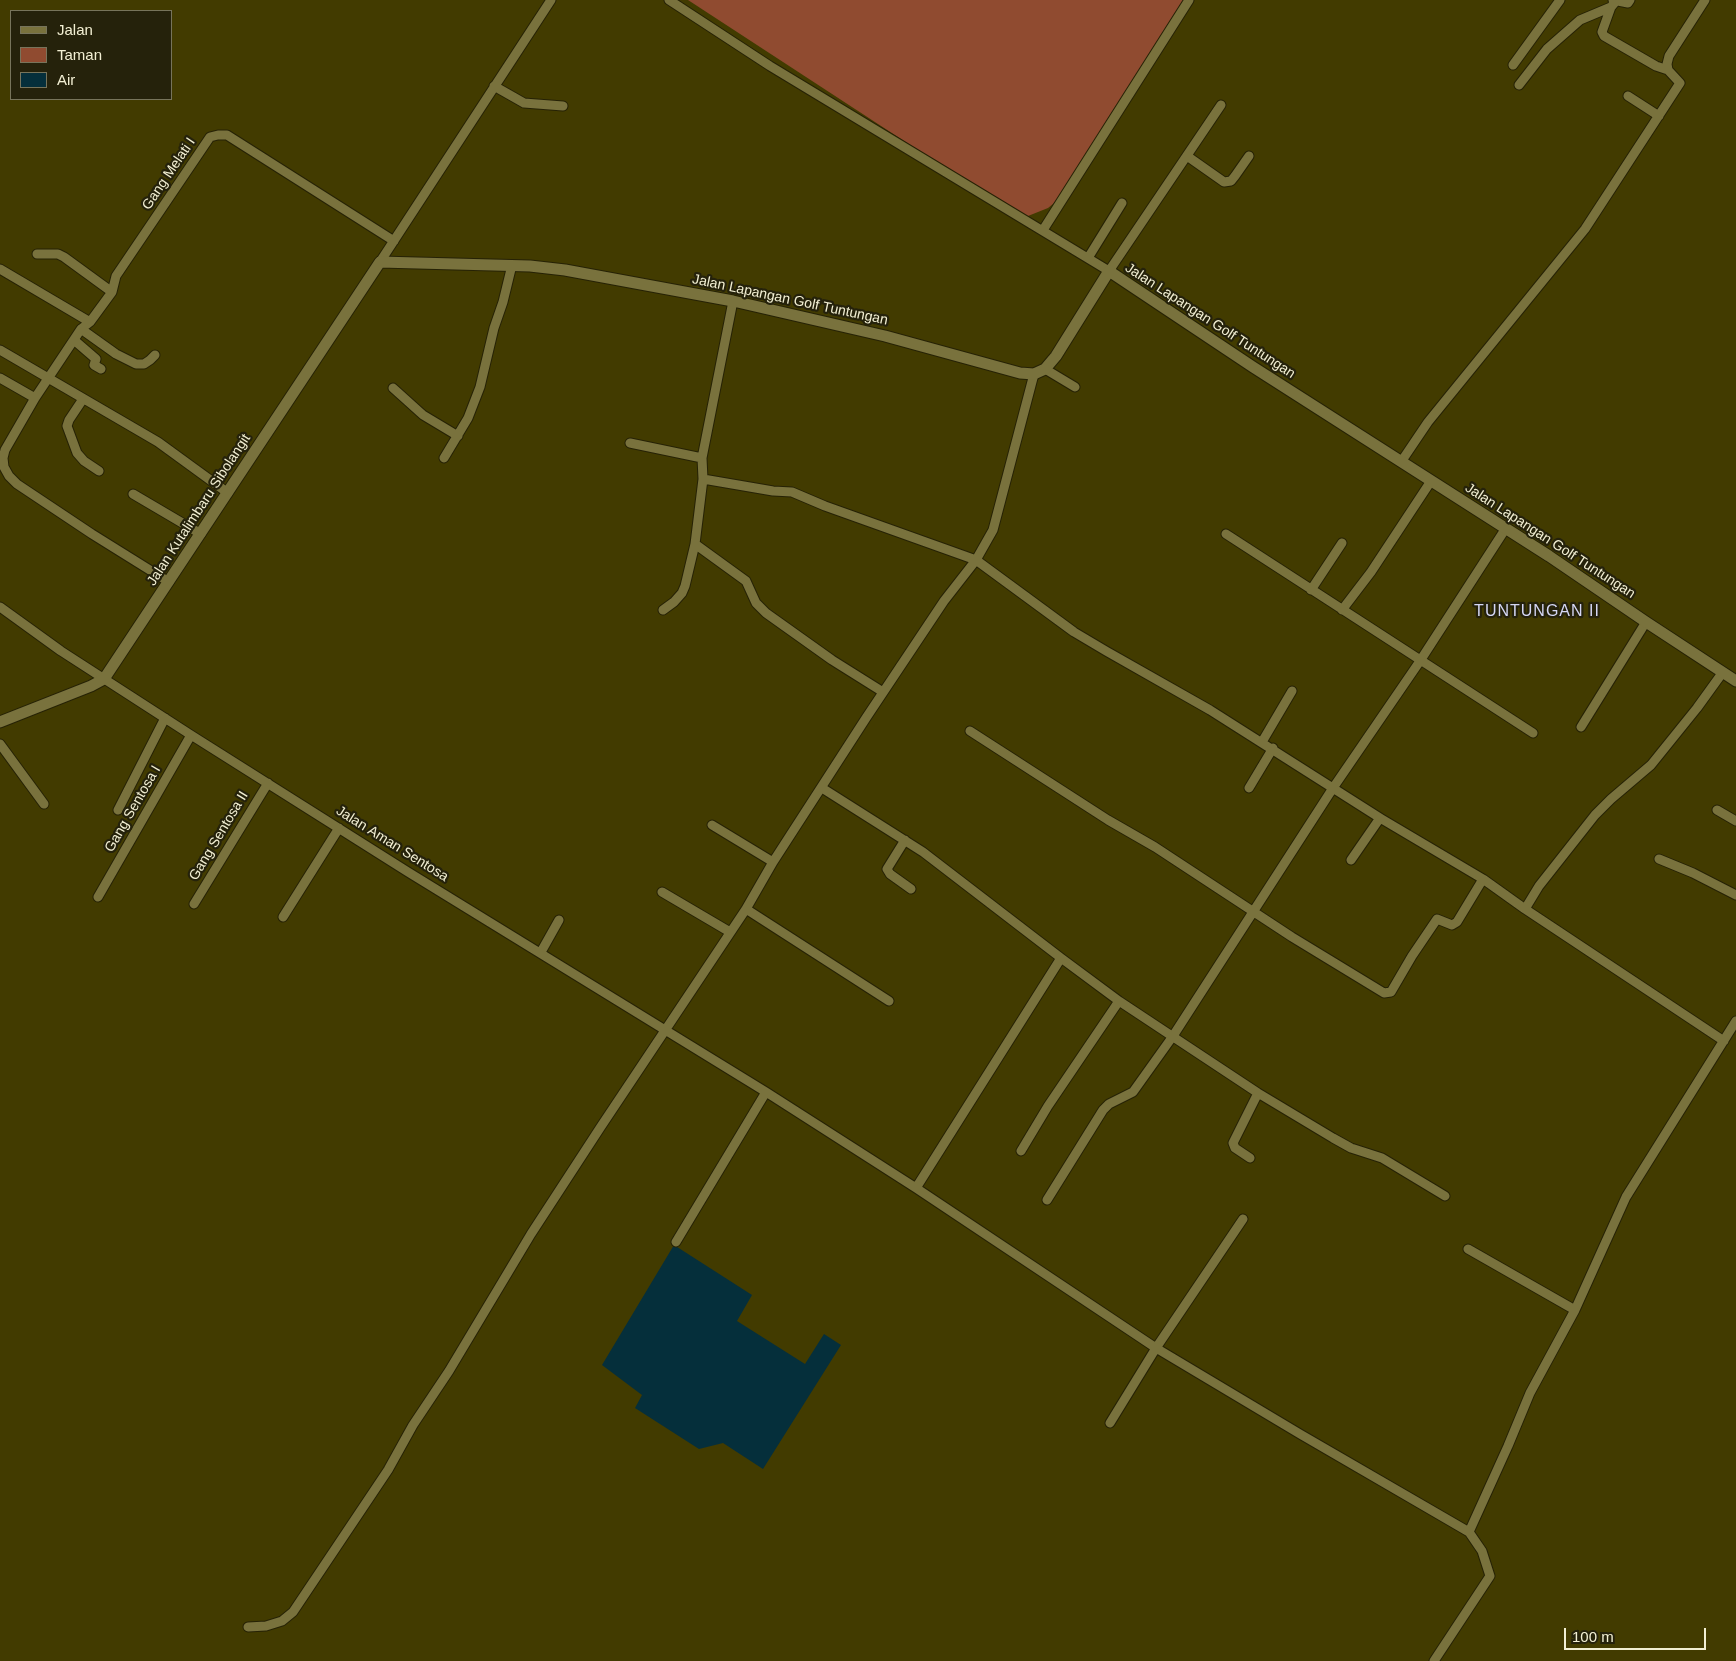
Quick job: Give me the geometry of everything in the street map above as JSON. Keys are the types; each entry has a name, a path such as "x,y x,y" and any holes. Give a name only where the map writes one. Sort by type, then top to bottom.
{"street":[{"path":"380,262 551,0"},
{"path":"669,0 770,66 1109,271 1221,105"},
{"path":"1043,230 1190,0"},
{"path":"1513,65 1560,0"},
{"path":"1519,85 1547,49 1580,20 1613,3 1628,3 1630,0"},
{"path":"1668,70 1669,56 1705,0"},
{"path":"1401,462 1428,422 1585,228 1680,83 1668,70 1656,66 1604,36 1602,32 1613,3"},
{"path":"494,86 524,103 563,106"},
{"path":"1628,96 1659,116"},
{"name":"Gang Melati I","path":"2,458 7,445 36,398 81,330 90,322 112,292 116,276 210,137 227,134 394,241"},
{"path":"1187,156 1224,182 1230,181 1235,176 1249,156"},
{"path":"1088,258 1122,203"},
{"path":"37,254 58,254 64,257 112,292"},
{"name":"Jalan Lapangan Golf Tuntungan","path":"380,262 512,265 565,270 733,301 885,336 1020,373 1039,372 1056,356 1109,271 1253,368 1506,528 1736,681"},
{"name":"Jalan Kutalimbaru Sibolangit","path":"104,680 380,262"},
{"path":"444,458 468,418 480,387 512,265"},
{"path":"0,269 90,322"},
{"path":"663,610 682,593 695,544 703,479 702,458 733,301"},
{"path":"81,330 116,354 136,364 144,364 155,354"},
{"path":"74,340 96,359 94,365 101,369"},
{"path":"0,350 48,380 158,442 228,493"},
{"path":"248,1626 266,1626 282,1621 292,1612 388,1470 413,1425 532,1234 600,1128 746,910 773,862 883,692 948,596 976,560 993,530 1039,372 1075,387"},
{"path":"0,378 36,398"},
{"path":"393,388 423,415 458,436"},
{"path":"83,399 67,426 78,453 84,461 99,471"},
{"path":"630,444 702,458"},
{"path":"2,458 9,476 17,484 169,582"},
{"path":"703,479 792,492 825,506 976,560 1074,632 1273,748 1380,818 1483,879 1525,909 1724,1040"},
{"path":"1342,610 1371,572 1431,481"},
{"path":"132,494 201,534"},
{"path":"1047,1200 1103,1110 1109,1104 1133,1092 1173,1036 1333,788 1420,661 1506,528"},
{"path":"1226,534 1533,733"},
{"path":"1311,590 1342,543"},
{"path":"695,544 746,581 756,603 766,614 832,660 883,692"},
{"name":"Jalan Aman Sentosa","path":"0,607 104,680 766,1092 916,1188 1156,1348 1469,1532"},
{"path":"1581,727 1646,622"},
{"path":"1525,909 1539,886 1595,815 1651,765 1723,672"},
{"path":"0,722 104,680"},
{"path":"1262,742 1292,691"},
{"path":"118,810 165,718"},
{"path":"970,731 1381,992 1388,994 1391,992 1437,919 1452,925 1457,922 1483,879"},
{"name":"Gang Sentosa I","path":"98,897 191,735"},
{"path":"0,744 44,804"},
{"path":"1249,788 1273,748"},
{"name":"Gang Sentosa II","path":"194,904 268,783"},
{"path":"822,788 923,852 1119,1001 1258,1092 1333,1138 1351,1148 1382,1158 1445,1196"},
{"path":"1717,810 1736,821"},
{"path":"1351,860 1380,818"},
{"path":"712,825 773,862"},
{"path":"283,917 339,828"},
{"path":"905,840 887,869 890,874 911,889"},
{"path":"1659,859 1693,873 1736,895"},
{"path":"662,892 730,932"},
{"path":"746,910 889,1001"},
{"path":"540,952 559,920"},
{"path":"916,1188 1060,958"},
{"path":"1021,1151 1048,1106 1119,1001"},
{"path":"1434,1661 1490,1576 1482,1551 1469,1532 1530,1393 1575,1310 1626,1197 1736,1021"},
{"path":"676,1242 766,1092"},
{"path":"1250,1158 1235,1148 1233,1144 1258,1092"},
{"path":"1110,1423 1156,1348 1243,1219"},
{"path":"1468,1249 1575,1310"}],"green space":[{"path":"688,0 1184,0 1063,196 1048,208 1028,216 1019,216"}],"water":[{"path":"674,1245 752,1295 737,1321 805,1364 824,1334 841,1345 763,1469 723,1443 699,1449 635,1408 642,1395 602,1365"}],"district":[{"name":"TUNTUNGAN II","path":"1537,612"}]}
